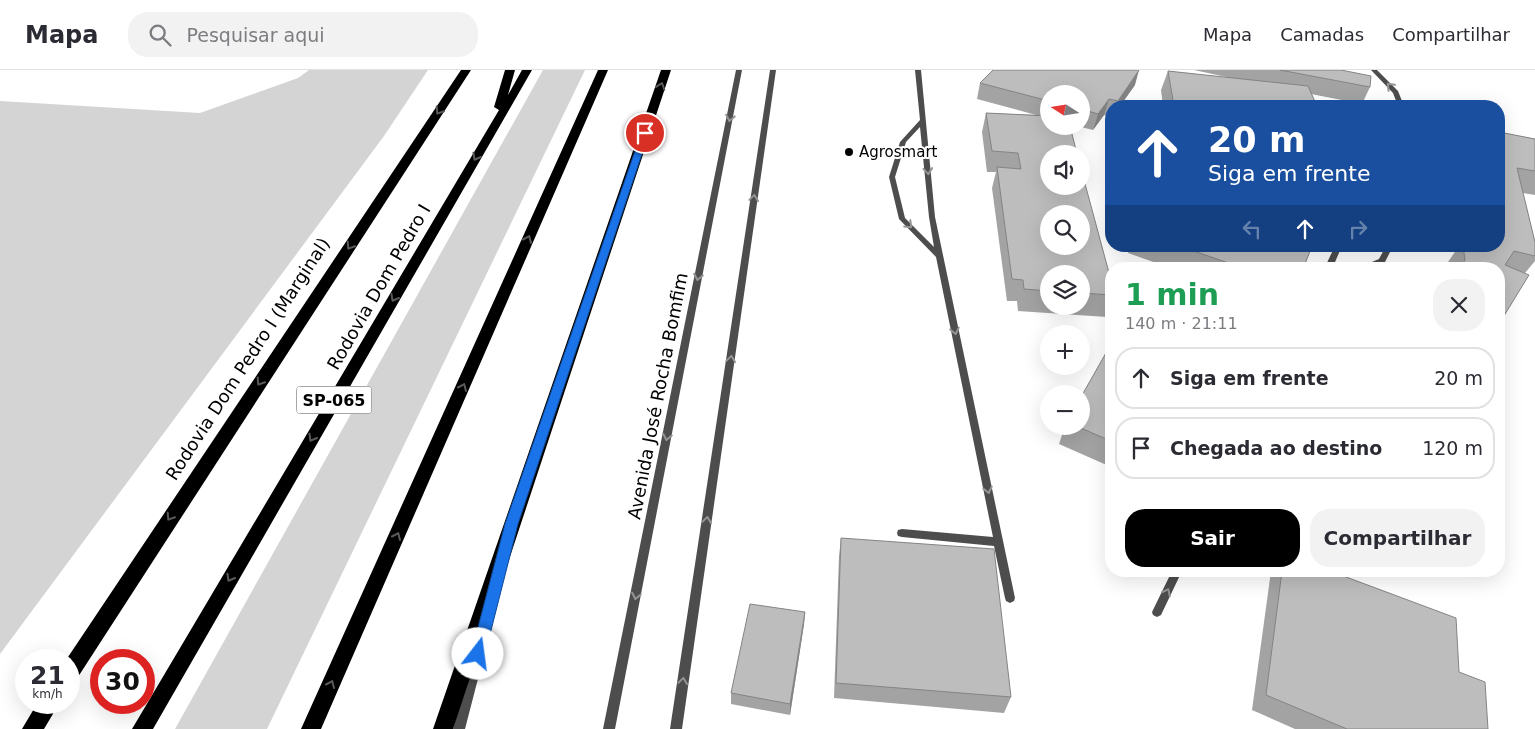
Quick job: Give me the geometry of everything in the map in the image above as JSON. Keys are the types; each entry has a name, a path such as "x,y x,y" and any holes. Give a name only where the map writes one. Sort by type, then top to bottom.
{"highway":[{"name":"Rodovia Dom Pedro I (Marginal)","path":"80,656 466,70"},
{"path":"491,133 510,70"},
{"name":"Rodovia Dom Pedro I","path":"142,729 527,70"},
{"path":"311,729 603,70"},
{"path":"443,729 666,70"},
{"path":"32,729 42,714"}],"street":[{"name":"Avenida José Rocha Bomfim","path":"610,729 739,70"},
{"path":"676,729 774,70"},
{"path":"918,70 932,217 1010,598"},
{"path":"1374,70 1396,92 1399,100"},
{"path":"923,120 903,142 892,177 902,219 940,256"},
{"path":"459,729 512,524"},
{"path":"902,533 998,542"},
{"path":"1157,612 1174,577"}],"lane":[{"path":"1377,262 1382,260 1387,252"}],"shaded area":[{"path":"309,70 428,70 384,136 0,654 0,101 200,113 298,78"},
{"path":"543,70 585,70 267,729 175,729"}],"building":[{"path":"993,70 1139,70 1119,100 1105,100 1105,104 1098,114 1090,112 1090,85 1040,85 1040,99 980,83"},
{"path":"1280,70 1341,70 1371,76 1370,87"},
{"path":"1168,71 1308,86 1314,100 1173,100"},
{"path":"986,113 1040,116 1040,135 1072,135 1075,145 1040,145 1040,195 1088,195 1106,262 1105,295 1090,294 1090,265 1040,265 1040,290 1024,289 1023,280 1012,279 997,167 1021,169 1018,153 992,151"},
{"path":"1505,133 1535,139 1535,171 1517,168 1535,242 1535,256 1514,251 1505,265 1505,262 1464,262 1464,252 1505,252"},
{"path":"1196,252 1310,252 1306,262 1226,262"},
{"path":"1505,265 1529,275 1505,314"},
{"path":"1105,355 1105,438 1090,432 1090,385 1088,385"},
{"path":"841,538 994,549 1011,697 836,683"},
{"path":"1281,577 1346,577 1456,618 1459,672 1485,682 1488,729 1347,729 1266,695"},
{"path":"750,604 805,612 790,704 731,693"}],"place":[{"name":"Agrosmart","path":"849,152"}],"route":[{"path":"478,654 512,524 645,133"}]}
